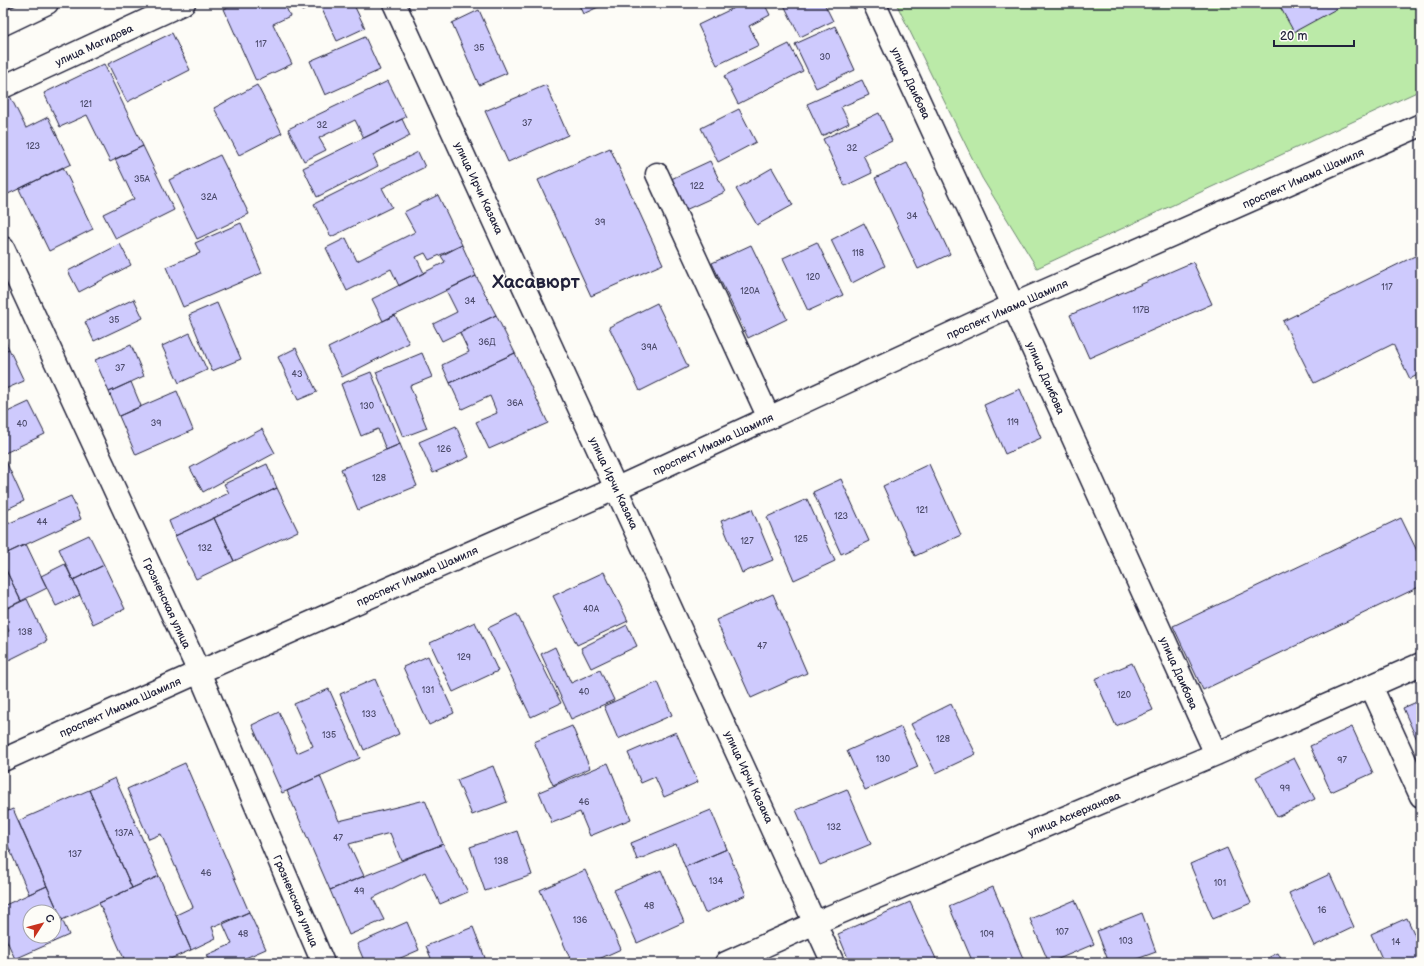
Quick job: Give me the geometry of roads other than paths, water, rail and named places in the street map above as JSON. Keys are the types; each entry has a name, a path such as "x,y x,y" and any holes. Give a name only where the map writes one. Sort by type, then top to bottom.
{"street":[{"path":"3,24 47,3"},
{"name":"улица Магидова","path":"3,87 184,3"},
{"name":"улица Ирчи Казака","path":"394,3 833,963"},
{"name":"улица Даибова","path":"874,3 1216,754"},
{"name":"проспект Имама Шамиля","path":"3,760 617,488 1013,306 1421,125"},
{"path":"657,174 769,418"},
{"name":"Грозненская улица","path":"3,248 199,672 323,963"},
{"name":"улица Аскерханова","path":"726,963 815,923 1216,754 1421,664"},
{"path":"1371,686 1421,796"}],"district":[{"name":"Хасавюрт","path":"536,281"}]}
